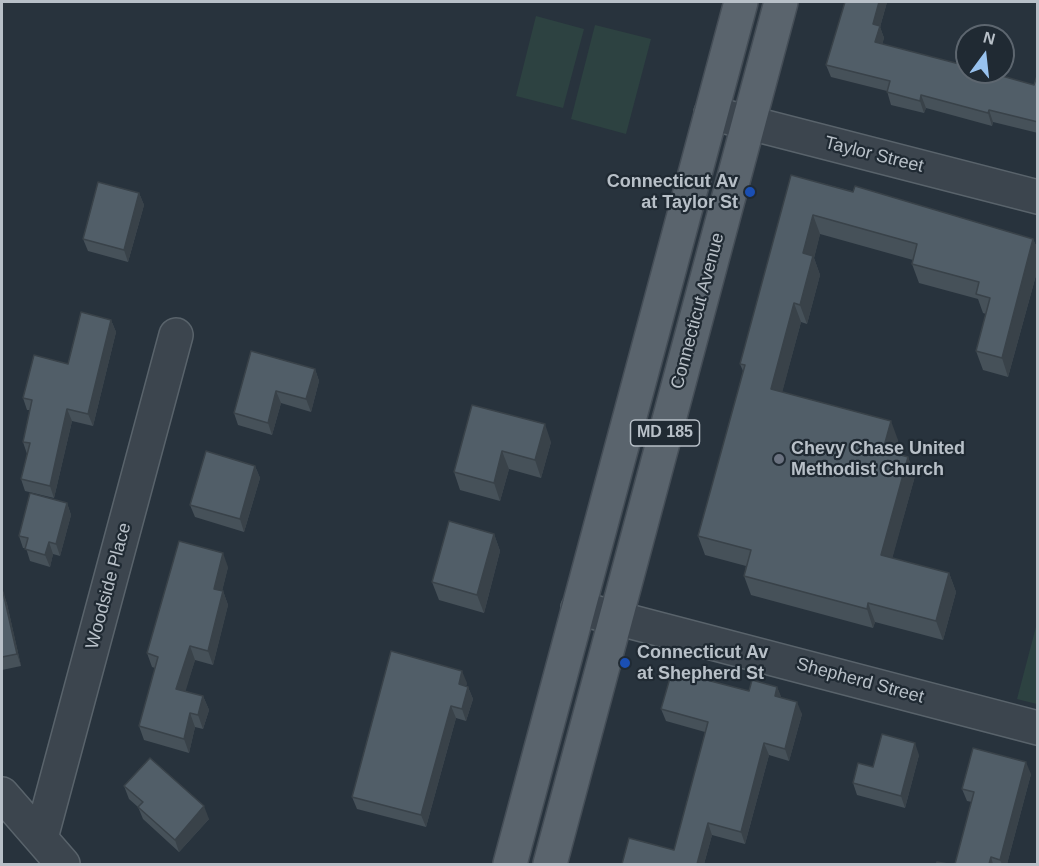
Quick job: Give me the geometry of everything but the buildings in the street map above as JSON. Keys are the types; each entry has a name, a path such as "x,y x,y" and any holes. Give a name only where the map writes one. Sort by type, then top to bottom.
{"main road":[{"name":"MD 185","path":"510,864 741,2"},
{"name":"Connecticut Avenue","path":"550,864 781,2"}],"street":[{"name":"Taylor Street","path":"711,113 1038,197"},
{"name":"Woodside Place","path":"41,838 176,335"},
{"name":"Shepherd Street","path":"579,608 1038,728"},
{"path":"2,794 63,864"}],"green space":[{"path":"536,16 584,29 563,108 516,96"},
{"path":"595,25 651,39 626,134 571,119"},
{"path":"1037,623 1037,704 1017,699"}],"place":[{"name":"Connecticut Av at Taylor St","path":"750,192"},
{"name":"Chevy Chase United Methodist Church","path":"779,459"},
{"name":"Connecticut Av at Shepherd St","path":"625,663"}]}
